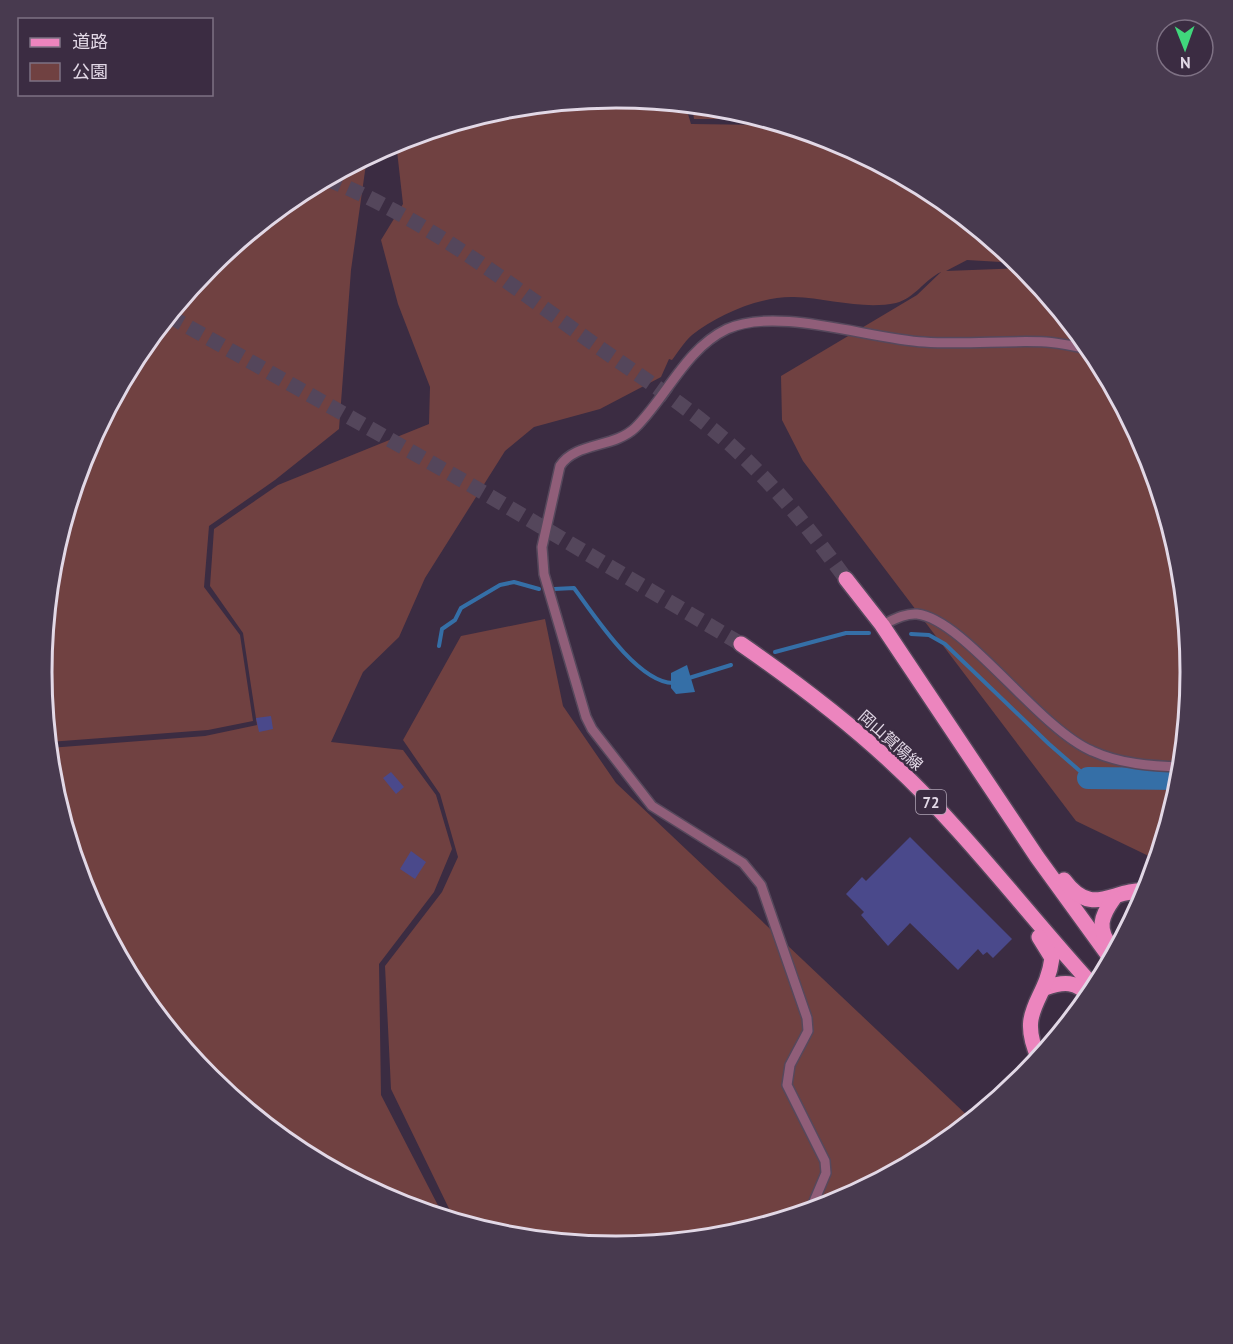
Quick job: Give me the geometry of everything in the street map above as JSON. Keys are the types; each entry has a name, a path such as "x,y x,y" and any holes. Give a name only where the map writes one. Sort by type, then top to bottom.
{"main road":[{"path":"846,579 882,625 1021,833 1106,951"},
{"name":"岡山賀陽線","path":"741,644 814,698 891,762 970,844 1088,981"},
{"path":"1021,833 1046,857 1071,890 1080,897 1114,898 1136,892"},
{"path":"970,844 981,868 1046,945 1052,958 1045,988 1034,1003 1029,1026 1031,1042 1035,1050"},
{"path":"1110,944 1100,925 1102,915 1114,898"},
{"path":"1045,988 1059,982 1069,982 1082,989"}],"street":[{"path":"815,1200 826,1173 825,1161 787,1085 790,1065 808,1031 800,994 761,885 743,863 652,806 592,729 586,717 544,574 542,547 560,466 566,457 618,439 634,429 686,364 706,343 727,329 752,323 781,322 922,342 1048,342 1076,347"},
{"path":"882,625 904,615 916,614 941,621 1054,726 1091,751 1139,765 1173,767"}],"green space":[{"path":"580,109 653,109 688,113 691,124 753,125 798,138 866,166 930,203 1003,262 967,260 946,271 1010,269 1041,300 1085,359 1122,423 1151,491 1170,562 1179,635 1179,709 1176,746 1170,782 1150,856 1076,821 803,461 782,420 781,376 917,295 941,272 909,297 896,303 871,305 781,297 740,308 714,320 692,335 672,360 669,359 661,377 600,409 534,427 505,451 425,578 399,637 363,672 331,742 403,750 436,795 452,849 434,892 379,964 381,1095 439,1207 367,1178 303,1141 245,1096 192,1044 169,1015 128,954 95,888 72,818 57,747 205,736 257,725 243,633 210,586 214,529 278,485 429,424 430,387 398,304 381,240 403,204 397,153 471,127 506,119"},
{"path":"693,114 727,119 694,119"},
{"path":"366,167 351,270 339,429 275,480 209,526 204,587 240,635 253,721 208,730 57,741 52,672 54,635 57,598 72,526 95,456 128,390 169,329 192,300 245,248 273,225 303,203"},
{"path":"545,619 563,706 616,783 966,1114 930,1141 866,1178 798,1206 727,1225 653,1235 580,1235 506,1225 450,1211 391,1089 385,966 442,892 458,857 440,794 403,740 461,636"}],"water":[{"path":"687,665 695,692 676,694 671,688 671,673"}],"building":[{"path":"271,716 273,729 259,732 256,718"},
{"path":"391,772 404,787 396,794 383,778"},
{"path":"910,837 1012,939 993,958 987,952 983,955 978,949 958,970 910,923 888,946 861,915 864,912 846,894 862,877 866,881"},
{"path":"411,851 426,862 415,879 400,869"}],"waterway":[{"path":"439,646 442,629 455,620 461,608 500,585 514,582 539,589"},
{"path":"554,589 574,588 631,660 659,680 673,683"},
{"path":"775,652 846,633 869,633"},
{"path":"911,634 929,635 945,644 1049,744 1088,778"},
{"path":"689,678 731,665"},
{"path":"1088,778 1171,779"}],"tunnel":[{"path":"336,183 394,211 456,248 697,417 734,448 779,494 846,579"},
{"path":"176,320 469,484 741,644"}]}
